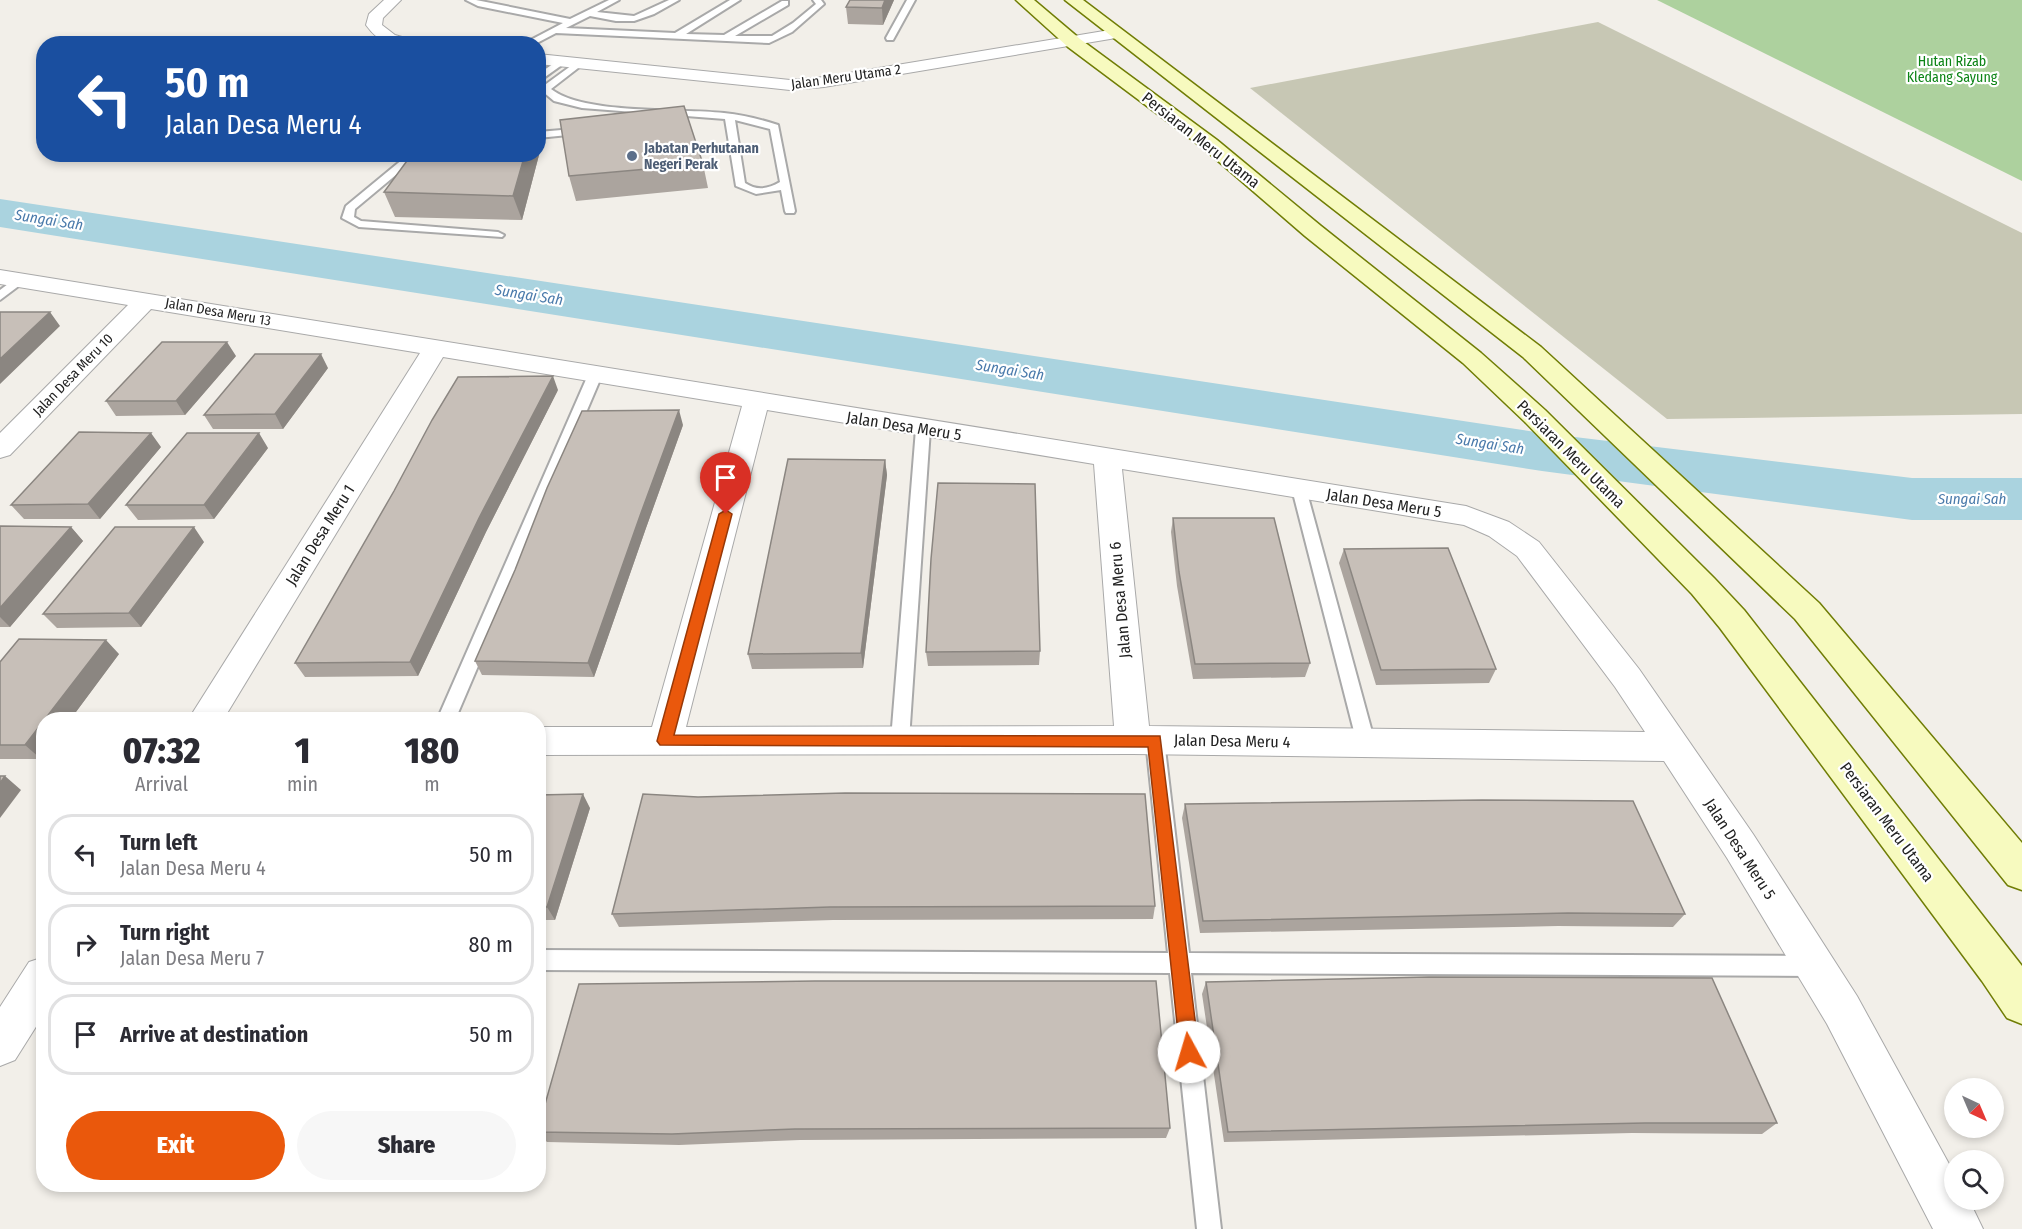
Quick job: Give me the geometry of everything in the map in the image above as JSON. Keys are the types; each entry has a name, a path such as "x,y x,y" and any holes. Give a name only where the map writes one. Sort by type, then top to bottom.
{"main road":[{"name":"Persiaran Meru Utama","path":"1024,0 1074,43 1210,144 1313,231 1434,326 1535,416 1703,585 1732,619 2022,1003"},
{"name":"Persiaran Meru Utama","path":"1072,0 1255,139 1363,225 1532,352 1807,610 2022,872"},
{"path":"1210,144 1255,139"}],"street":[{"path":"385,36 374,25 375,17 393,0"},
{"name":"Jalan Meru Utama 2","path":"546,60 790,85 1074,43 1116,34"},
{"name":"Jalan Desa Meru 13","path":"10,278 435,349"},
{"name":"Jalan Desa Meru 10","path":"0,449 146,300"},
{"name":"Jalan Desa Meru 5","path":"435,349 1466,516 1490,523 1510,534 1528,549 1627,678 1674,747 1842,1010 1959,1229"},
{"name":"Jalan Desa Meru 1","path":"210,712 435,349"},
{"path":"665,741 756,401"},
{"name":"Jalan Desa Meru 6","path":"1107,459 1144,740"},
{"name":"Jalan Desa Meru 4","path":"546,741 1144,740 1674,747"},
{"path":"0,1045 36,989"}],"lane":[{"path":"470,0 478,4 573,22"},
{"path":"590,13 631,21 644,17 675,0"},
{"path":"677,35 736,0"},
{"path":"725,38 793,7 820,4 818,0"},
{"path":"890,38 911,0"},
{"path":"593,1 612,1"},
{"path":"544,36 612,1"},
{"path":"556,30 772,39 793,7"},
{"path":"546,75 571,62"},
{"path":"546,88 571,62"},
{"path":"546,91 548,95 562,103"},
{"path":"546,101 766,122 775,127 790,211"},
{"path":"664,124 701,115"},
{"path":"730,117 740,184 745,189 755,191 779,188 784,183"},
{"path":"546,134 594,130"},
{"path":"406,162 350,208 348,218 358,224 498,235"},
{"path":"0,296 10,278"},
{"path":"449,712 595,375"},
{"path":"900,740 923,429"},
{"path":"1299,489 1366,743"},
{"path":"1144,740 1179,963 1209,1229"},
{"path":"546,960 1815,966"}],"shaded area":[{"path":"1598,22 2022,233 2022,414 1667,419 1250,88"}],"green space":[{"name":"Hutan Rizab Kledang Sayung","path":"1657,0 2022,0 2022,181"}],"building":[{"path":"850,0 885,0 882,8 846,7"},
{"path":"684,106 703,164 569,176 560,120"},
{"path":"406,162 523,162 513,196 384,192"},
{"path":"0,312 50,312 0,359"},
{"path":"162,342 227,342 176,401 106,401"},
{"path":"255,354 321,354 275,414 204,415"},
{"path":"553,376 479,518 410,662 295,663 458,377"},
{"path":"679,410 588,663 475,661 515,570 547,488 582,411"},
{"path":"79,432 151,433 88,504 11,505"},
{"path":"187,433 259,433 204,505 126,505"},
{"path":"788,459 885,460 861,653 748,654"},
{"path":"938,483 1035,484 1040,651 926,652"},
{"path":"1173,518 1274,518 1310,663 1195,664 1179,572"},
{"path":"0,526 71,527 0,608"},
{"path":"115,527 194,527 129,613 43,614"},
{"path":"1448,548 1496,669 1381,670 1344,549"},
{"path":"19,639 106,640 50,712 36,712 36,731 25,745 0,745 0,662"},
{"path":"845,793 1145,794 1155,906 830,907 612,914 643,794 698,797"},
{"path":"583,794 547,907 546,907 546,795"},
{"path":"1482,800 1633,801 1685,914 1568,913 1203,921 1185,804"},
{"path":"1429,977 1712,978 1777,1123 1645,1123 1228,1132 1206,982"},
{"path":"1156,981 1170,1128 795,1129 672,1134 546,1132 546,1101 579,984"}],"waterway":[{"name":"Sungai Sah","path":"0,213 1542,452 1912,499 2022,499"}],"place":[{"name":"Jabatan Perhutanan Negeri Perak","path":"632,156"}],"route":[{"path":"726,514 665,741 1155,741 1189,1052"}]}
